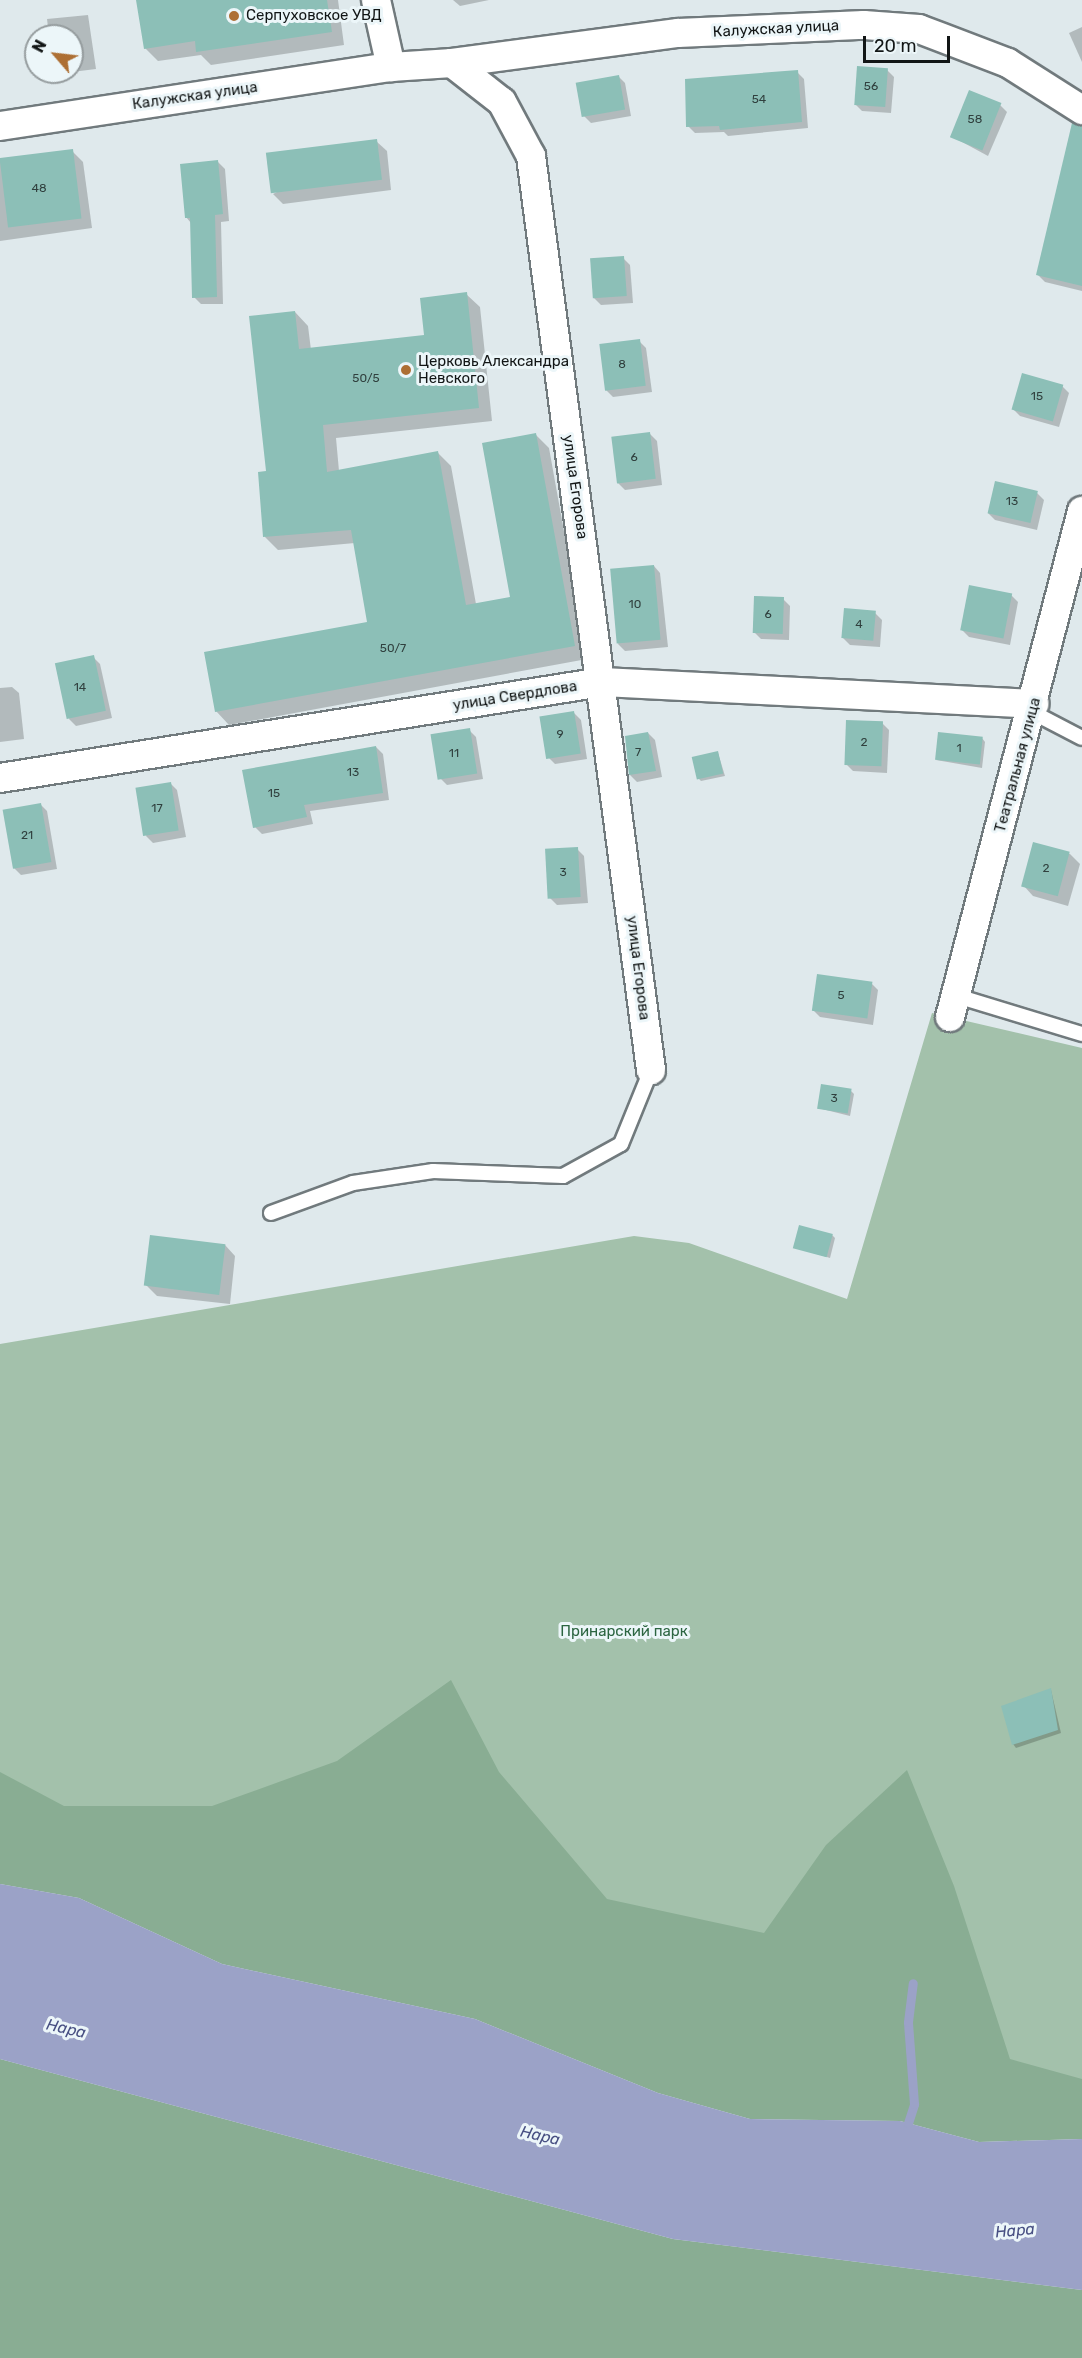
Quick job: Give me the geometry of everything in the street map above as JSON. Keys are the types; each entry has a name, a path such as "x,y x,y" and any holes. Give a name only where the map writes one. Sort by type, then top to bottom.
{"street":[{"path":"376,0 391,67 452,63"},
{"name":"Калужская улица","path":"452,63 678,33 864,25 919,29 1008,63 1082,110"},
{"name":"улица Егорова","path":"452,63 502,102 531,156 602,682 651,1070"},
{"name":"Калужская улица","path":"0,126 391,67"},
{"name":"Театральная улица","path":"954,1006 1082,512"},
{"name":"улица Свердлова","path":"0,778 602,682 1033,708"}],"lane":[{"path":"1033,708 1082,738"},
{"path":"954,1006 1082,1034"},
{"path":"271,1213 353,1183 433,1171 562,1176 621,1144 651,1070"}],"green space":[{"name":"Принарский парк","path":"932,1013 1082,1048 1082,2139 0,1861 0,1344 634,1236 689,1243 847,1299"},
{"path":"451,1680 499,1772 607,1899 764,1933 826,1845 907,1770 954,1886 1010,2059 1082,2079 1082,2139 979,2142 900,2121 750,2119 658,2093 475,2019 222,1964 79,1898 0,1884 0,1772 64,1806 212,1806 337,1761"},
{"path":"0,2059 673,2239 1082,2290 1082,2358 0,2358"}],"water":[{"name":"Нара","path":"0,1884 79,1898 222,1964 475,2019 658,2093 750,2119 900,2121 979,2142 1082,2139 1082,2290 673,2239 0,2059"}],"building":[{"name":"Серпуховское УВД","path":"136,0 327,0 332,32 196,52 195,41 144,49"},
{"path":"857,66 888,68 885,107 854,105"},
{"path":"798,70 802,122 720,130 719,126 686,127 685,79"},
{"path":"619,75 625,109 582,117 576,83"},
{"path":"969,90 1001,103 982,150 950,137"},
{"path":"1072,123 1082,126 1082,286 1036,275"},
{"path":"377,139 382,180 271,193 266,153"},
{"path":"73,149 82,218 8,227 0,158"},
{"path":"218,160 223,214 215,215 217,297 192,298 190,218 185,218 180,164"},
{"path":"624,256 627,296 593,298 590,258"},
{"path":"467,292 479,408 323,425 327,472 438,451 466,605 510,597 482,443 536,433 575,646 215,712 204,652 367,622 351,530 263,537 258,472 266,471 249,316 295,311 299,349 424,335 420,298"},
{"path":"640,339 646,386 605,391 599,344"},
{"path":"1022,373 1063,385 1053,421 1012,410"},
{"path":"650,432 656,479 617,483 611,437"},
{"path":"995,481 1038,491 1030,523 988,513"},
{"path":"654,565 661,640 617,644 610,569"},
{"path":"969,585 1012,593 1003,639 960,630"},
{"path":"754,596 784,597 783,634 753,633"},
{"path":"844,608 876,611 873,641 841,638"},
{"path":"94,655 106,711 67,719 55,663"},
{"path":"574,711 581,753 546,759 539,716"},
{"path":"846,720 883,721 881,766 844,765"},
{"path":"470,728 477,773 438,780 430,734"},
{"path":"648,732 656,771 629,775 625,736"},
{"path":"938,732 983,737 980,765 935,760"},
{"path":"376,746 383,793 304,805 307,817 253,828 242,770"},
{"path":"718,751 723,773 697,779 692,757"},
{"path":"171,782 179,830 143,836 135,788"},
{"path":"41,803 51,862 13,869 3,810"},
{"path":"1033,842 1070,852 1058,896 1021,886"},
{"path":"578,847 581,897 548,899 545,849"},
{"path":"817,974 872,982 867,1018 812,1011"},
{"path":"821,1084 852,1089 848,1114 817,1109"},
{"path":"799,1225 833,1234 827,1257 793,1248"},
{"path":"150,1235 225,1244 219,1295 144,1286"},
{"path":"1051,1688 1058,1730 1012,1745 1001,1706"}],"waterway":[{"path":"908,2123 914,2104 908,2022 913,1983"}],"place":[{"name":"Серпуховское УВД","path":"234,16"},
{"name":"Церковь Александра Невского","path":"406,370"}]}
